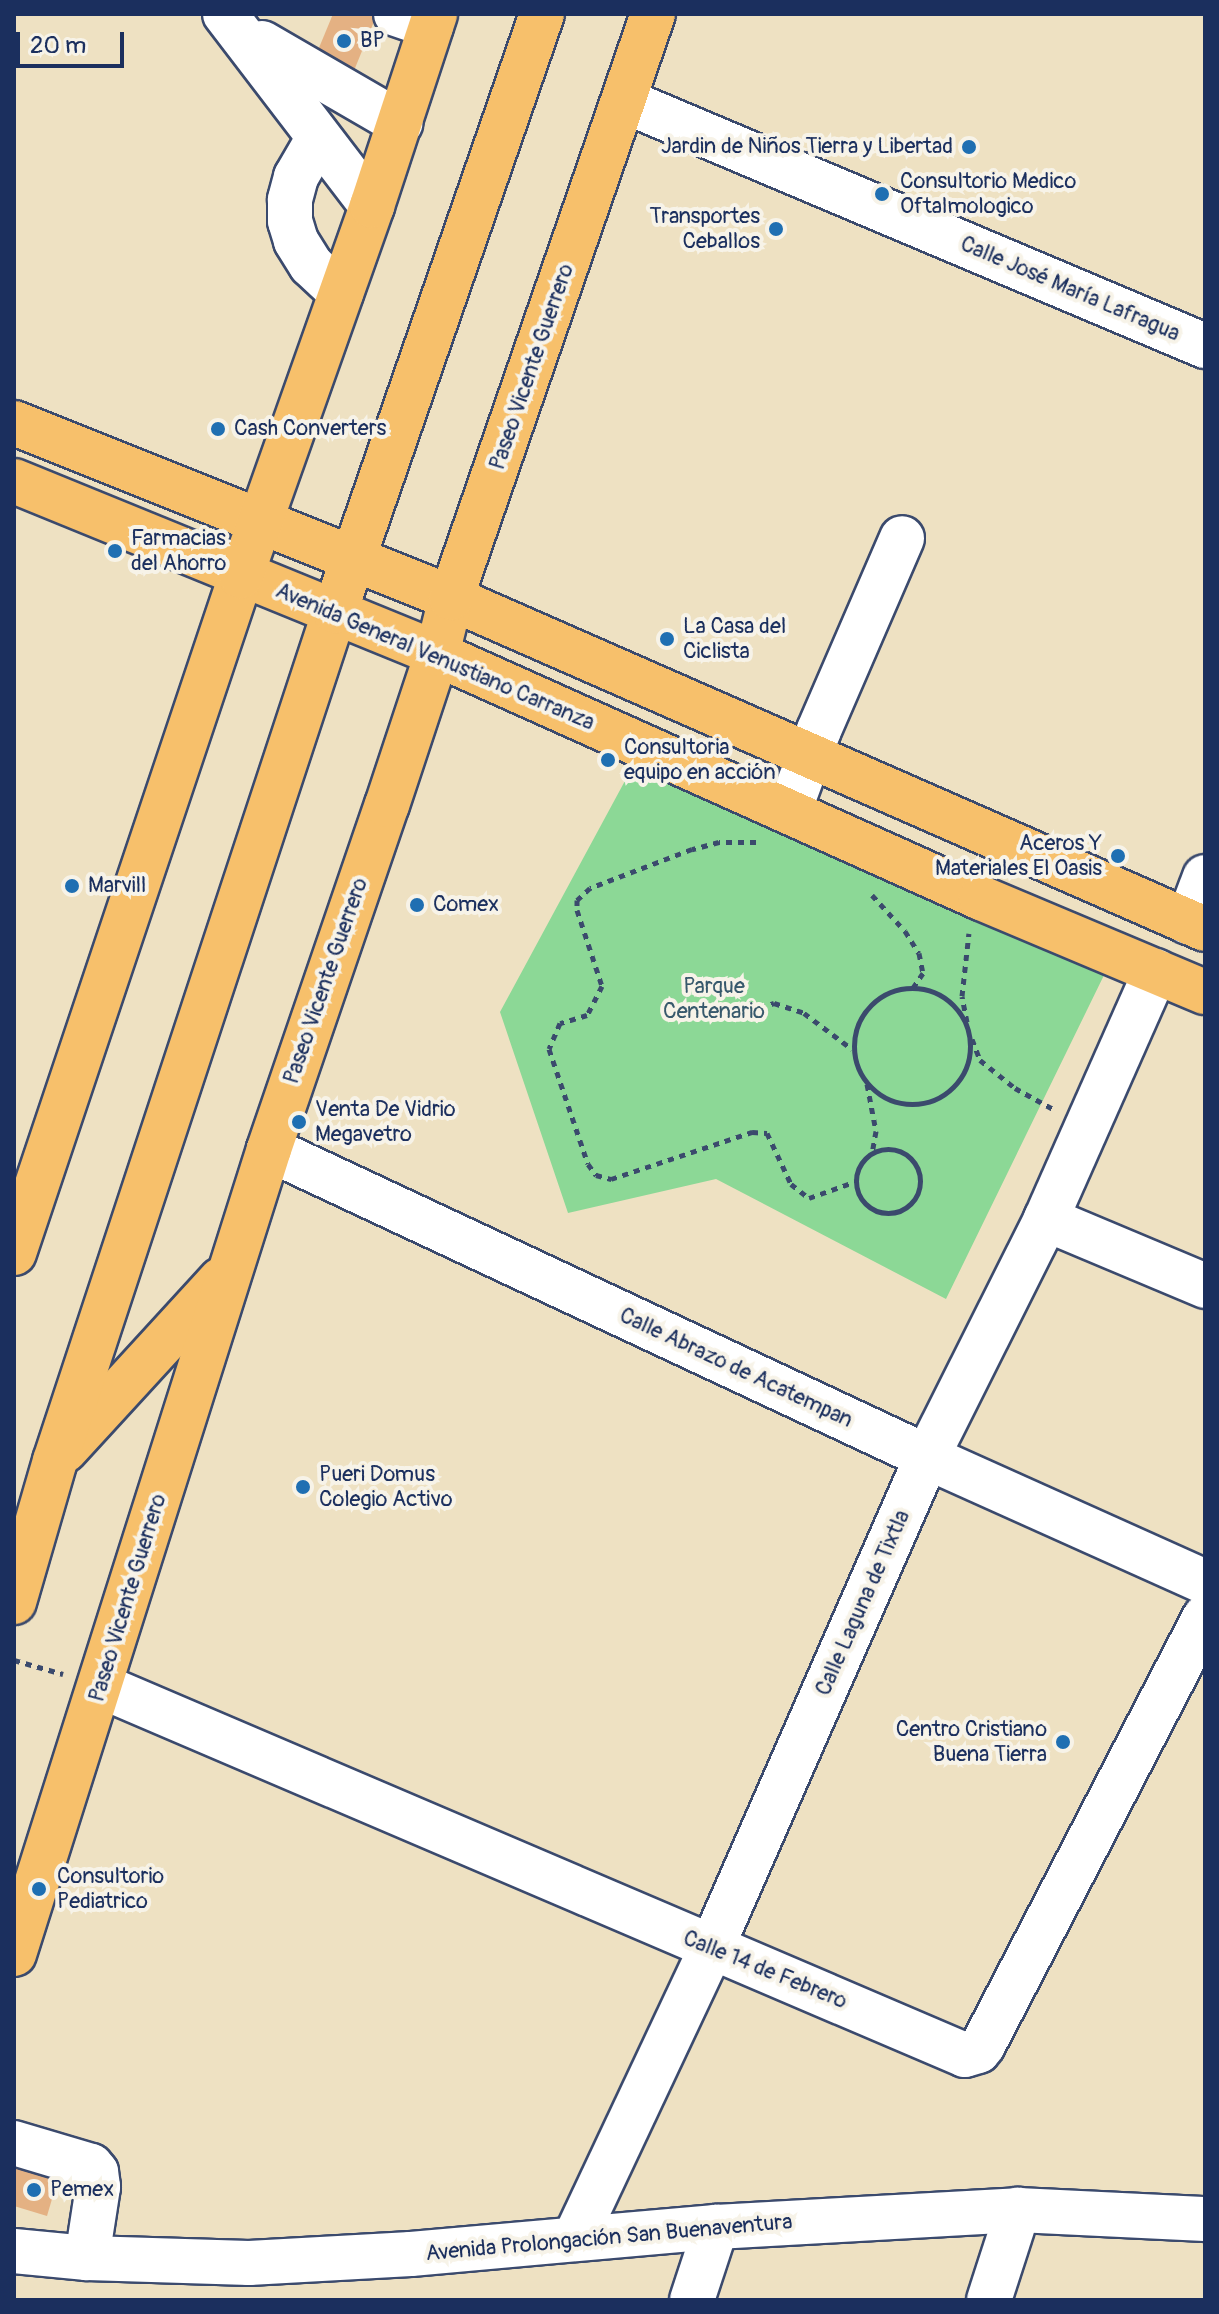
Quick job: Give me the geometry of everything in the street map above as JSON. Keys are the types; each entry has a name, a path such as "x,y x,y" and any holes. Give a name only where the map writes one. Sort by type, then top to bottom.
{"main road":[{"path":"14,1602 55,1461 335,611 542,14"},
{"name":"Paseo Vicente Guerrero","path":"14,1954 269,1149 437,654 451,598 653,14"},
{"path":"14,1253 260,519 400,123 421,18"},
{"path":"14,423 451,598 1196,925"},
{"name":"Avenida General Venustiano Carranza","path":"14,481 437,654 777,827 981,898 1205,992"},
{"path":"55,1461 230,1271"}],"street":[{"path":"225,14 400,123"},
{"path":"263,38 318,139 372,206"},
{"name":"Calle José María Lafragua","path":"625,101 1205,346"},
{"path":"318,139 296,177 290,221 296,241 311,265 341,293"},
{"path":"777,827 902,538"},
{"path":"1196,925 1205,877"},
{"name":"Calle Laguna de Tixtla","path":"575,2238 711,1949 927,1457 1046,1219 1156,971"},
{"name":"Calle Abrazo de Acatempan","path":"269,1149 927,1457 1205,1582"},
{"path":"1046,1219 1205,1286"},
{"name":"Calle 14 de Febrero","path":"101,1686 965,2055 978,2051 1205,1617"},
{"path":"14,2143 91,2166 96,2172 98,2187 87,2258"},
{"path":"989,2300 1018,2210"},
{"name":"Avenida Prolongación San Buenaventura","path":"14,2251 87,2258 243,2281 411,2254 716,2227 1018,2210 1205,2219"},
{"path":"692,2300 716,2227"}],"path":[{"path":"777,827 692,849 590,888 577,900 577,910 602,986 587,1015 560,1023 549,1049 588,1164 596,1175 611,1179 752,1132 767,1133 774,1141 791,1184 809,1198 857,1181"},
{"path":"865,888 905,931 919,953 923,973 913,988"},
{"path":"867,1085 882,1097 901,1104 920,1105 939,1099 954,1088 965,1072 970,1053 962,996 963,968 968,938 981,898"},
{"path":"872,1154 893,1149 911,1160 920,1178 916,1198 901,1211 880,1212 863,1201 857,1181 858,1170 872,1154 876,1131 867,1085 857,1068 853,1049 855,1030 863,1013 876,999 894,990 913,988 932,991 948,1001 961,1015 980,1060 1041,1104 1089,1123"},
{"path":"749,1013 774,1003 804,1013 853,1049"}],"green space":[{"name":"Parque Centenario","path":"633,766 1107,969 946,1299 716,1179 568,1213 500,1012"}],"building":[{"name":"BP","path":"333,14 377,14 349,83 311,67"},
{"name":"Pemex","path":"14,2161 59,2175 47,2216 14,2206"}],"place":[{"name":"BP","path":"344,41"},
{"name":"Jardin de Niños Tierra y Libertad","path":"969,147"},
{"name":"Consultorio Medico Oftalmologico","path":"882,194"},
{"name":"Transportes Ceballos","path":"776,229"},
{"name":"Cash Converters","path":"218,429"},
{"name":"Farmacias del Ahorro","path":"115,551"},
{"name":"La Casa del Ciclista","path":"667,639"},
{"name":"Consultoria equipo en acción","path":"608,760"},
{"name":"Aceros Y Materiales El Oasis","path":"1118,856"},
{"name":"Marvill","path":"72,886"},
{"name":"Comex","path":"417,905"},
{"name":"Venta De Vidrio Megavetro","path":"299,1122"},
{"name":"Pueri Domus Colegio Activo","path":"303,1487"},
{"name":"Centro Cristiano Buena Tierra","path":"1063,1742"},
{"name":"Consultorio Pediatrico","path":"39,1889"},
{"name":"Pemex","path":"34,2190"}]}
